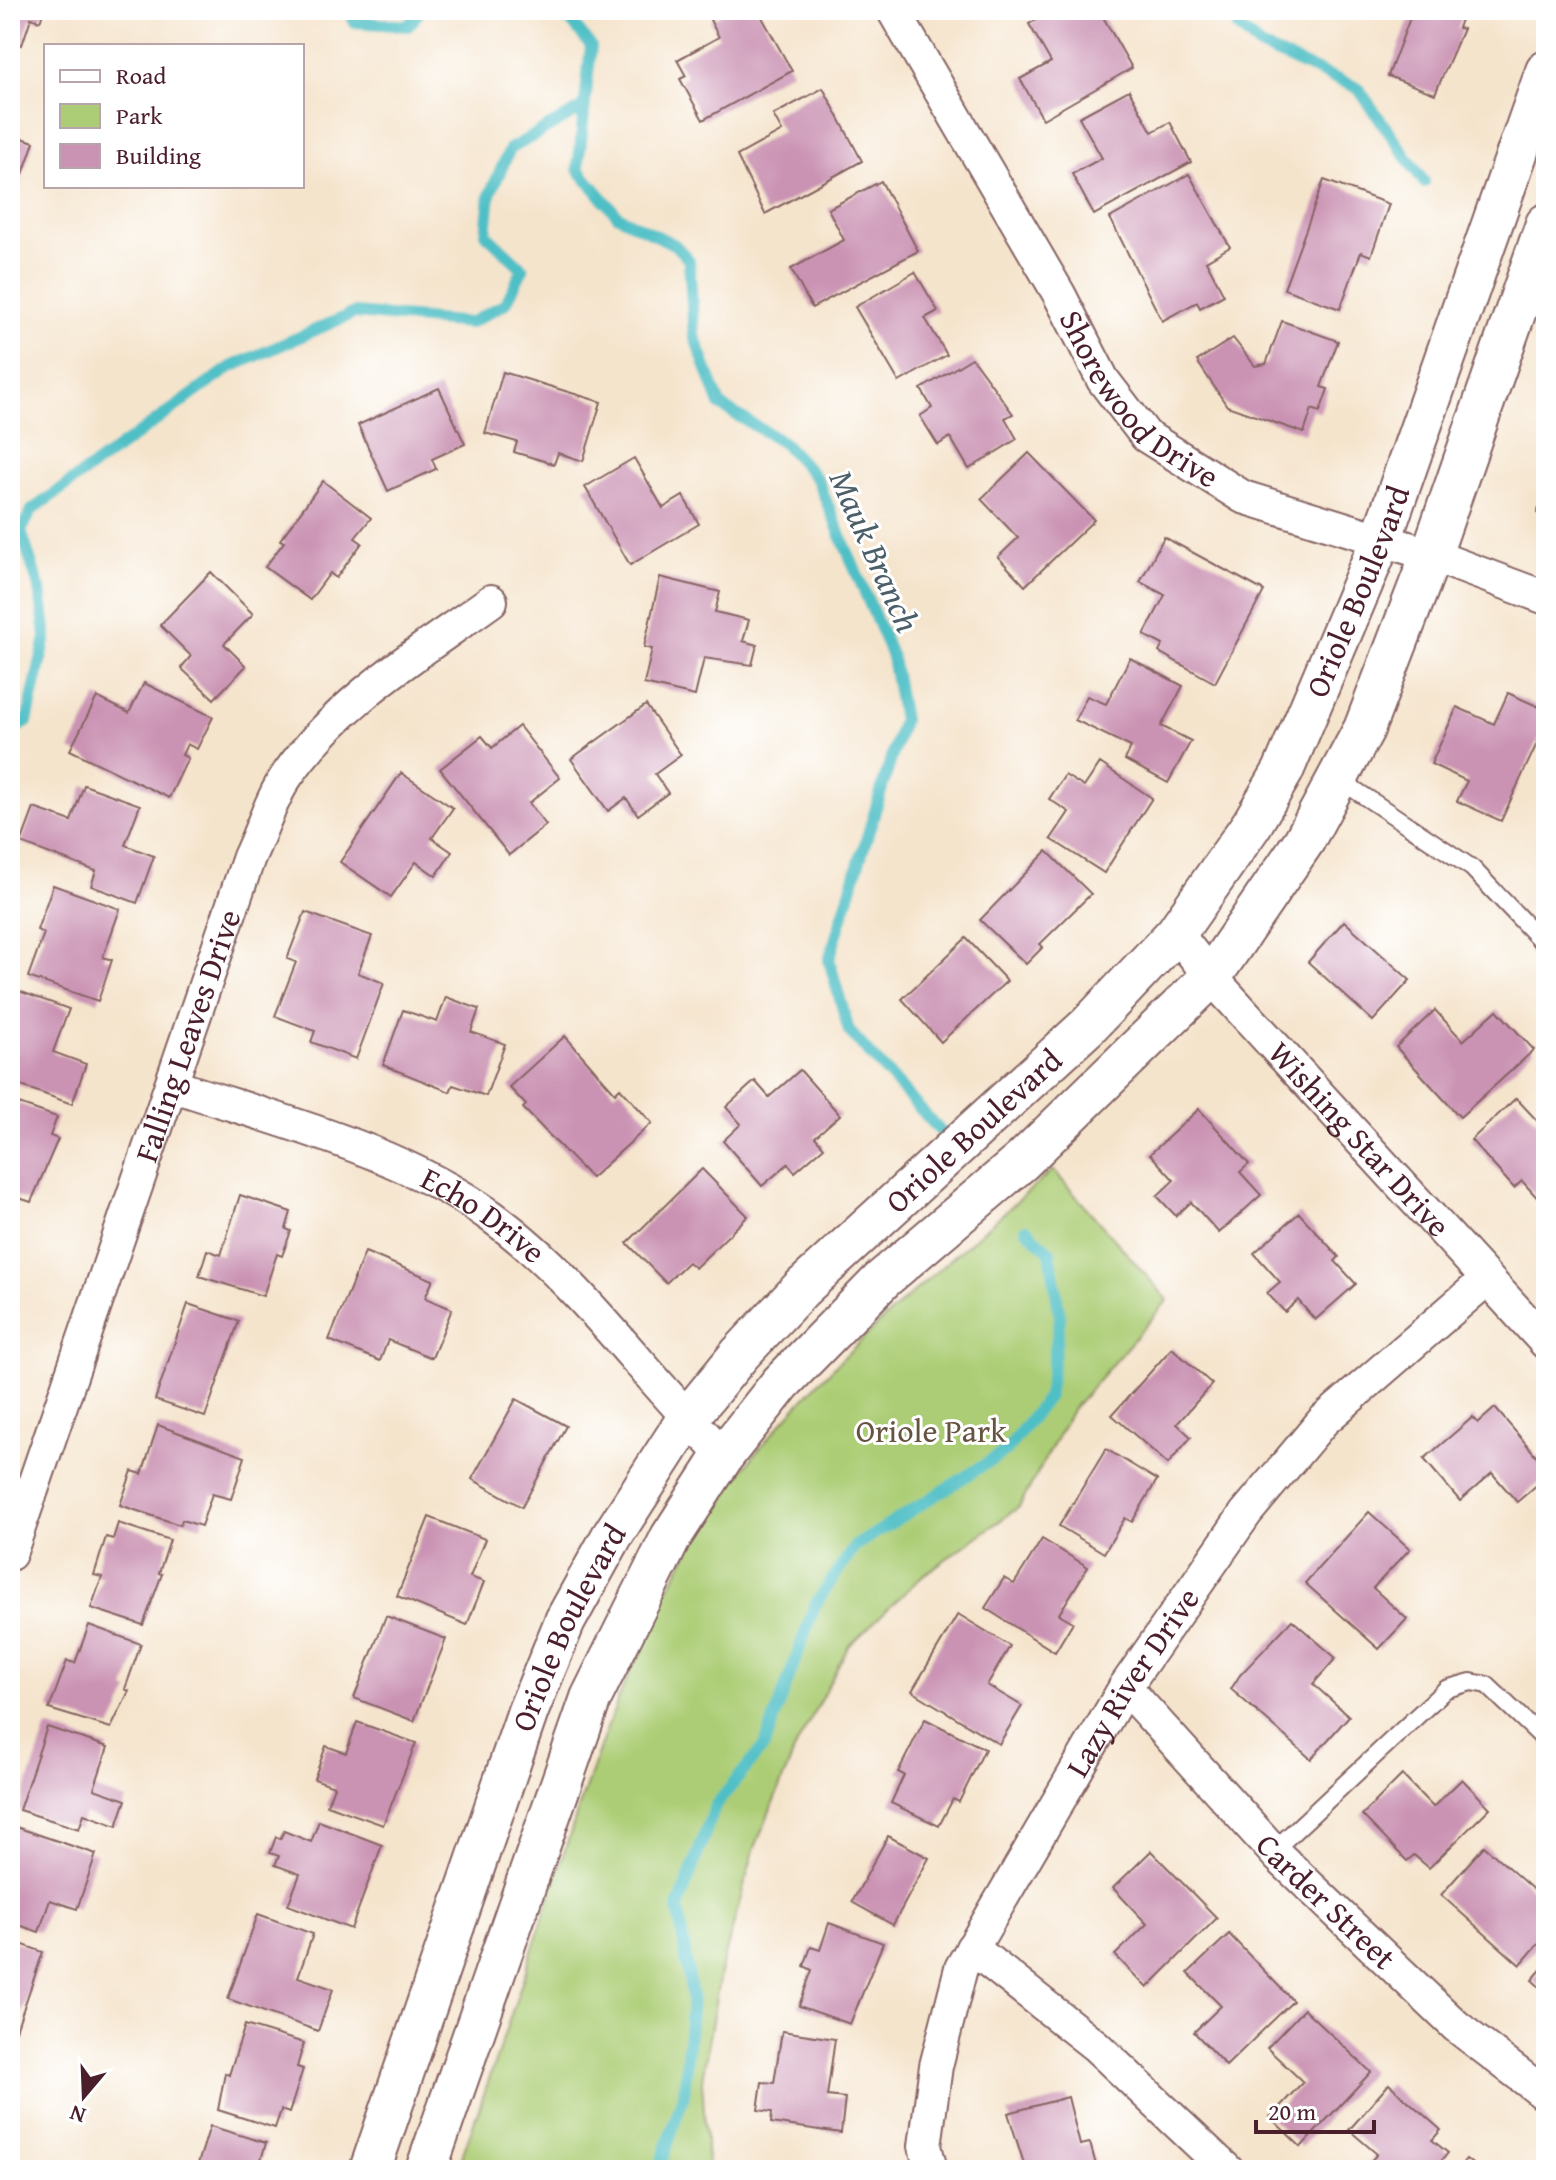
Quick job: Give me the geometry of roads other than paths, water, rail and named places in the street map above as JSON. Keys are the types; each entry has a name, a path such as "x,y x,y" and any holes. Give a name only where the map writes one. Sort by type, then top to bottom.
{"street":[{"name":"Shorewood Drive","path":"893,10 1052,280 1103,380 1146,436 1243,497 1431,555 1546,598"},
{"name":"Oriole Boulevard","path":"370,2170 528,1711 565,1621 612,1536 687,1419 740,1354 801,1289 1088,1026 1176,933 1252,824 1283,771 1381,540 1546,71"},
{"name":"Oriole Boulevard","path":"426,2170 591,1698 671,1537 724,1455 781,1383 883,1279 1022,1161 1211,977 1304,841 1364,729 1431,555 1546,224"},
{"name":"Falling Leaves Drive","path":"10,1554 249,857 286,776 341,713 491,601"},
{"name":"Wishing Star Drive","path":"1176,933 1211,977 1546,1343"},
{"name":"Echo Drive","path":"171,1085 360,1148 430,1179 491,1217 556,1272 687,1419 724,1455"},
{"name":"Lazy River Drive","path":"931,2170 925,2146 936,2066 961,1968 1125,1687 1246,1513 1323,1421 1487,1279"},
{"name":"Carder Street","path":"1125,1687 1273,1851 1456,2026 1546,2095"},
{"path":"972,1948 1096,2046 1227,2170"}],"lane":[{"path":"1337,778 1472,868 1546,946"},
{"path":"1273,1851 1446,1689 1471,1682 1487,1685 1546,1741"}],"waterway":[{"name":"Mauk Branch","path":"348,10 355,22 408,26 421,10"},
{"name":"Mauk Branch","path":"562,10 591,46 578,169 618,216 675,245 689,260 694,335 720,405 784,443 817,479 892,657 903,720 829,960 849,1031 941,1132"},
{"path":"1236,10 1238,27 1261,47 1358,88 1424,182"},
{"path":"10,730 27,722 46,637 40,590 21,531 32,510 231,367 354,313 470,323 506,303 523,269 486,234 490,194 510,149 584,107"},
{"name":"Mauk Branch","path":"659,2170 684,2094 692,1997 678,1908 715,1806 765,1745 815,1605 855,1546 1006,1451 1048,1396 1060,1318 1050,1252 1026,1229"}],"park label":[{"name":"Oriole Park","path":"931,1431"}]}
